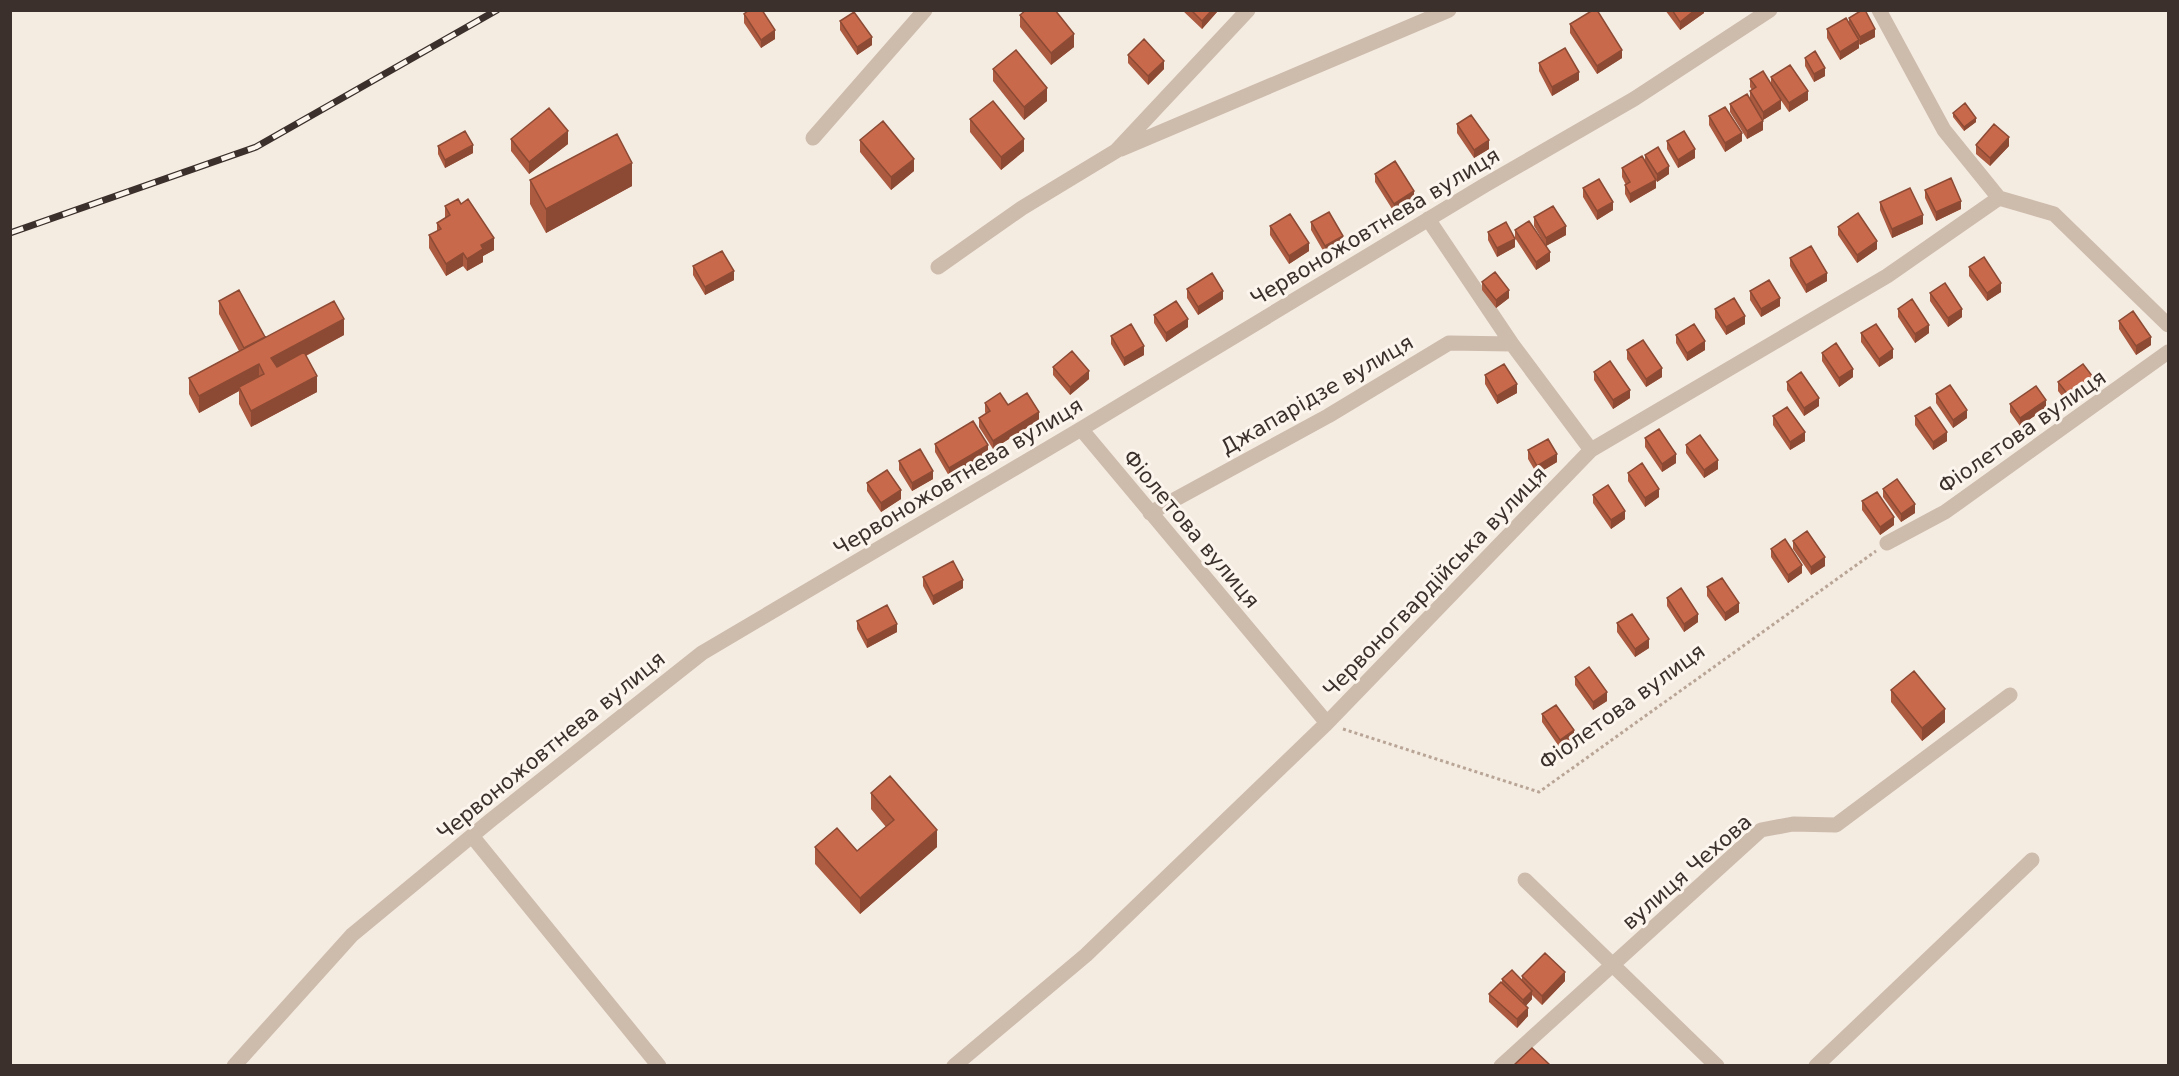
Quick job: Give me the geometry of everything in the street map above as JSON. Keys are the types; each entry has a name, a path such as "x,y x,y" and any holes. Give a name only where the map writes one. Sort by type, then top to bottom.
{"street":[{"path":"813,138 925,10"},
{"path":"938,267 1022,208 1116,151 1449,10"},
{"name":"Червоножовтнева вулиця","path":"234,1065 352,935 472,836 702,653 1081,429 1428,219 1634,99 1770,10"},
{"path":"1879,10 1944,130 1999,198 2054,214 2169,325"},
{"path":"1116,151 1247,11"},
{"name":"Червоногвардійська вулиця","path":"954,1065 1086,955 1327,723 1591,450 1887,276 1999,198"},
{"path":"1428,219 1512,344 1591,450"},
{"name":"Джапарідзе вулиця","path":"1150,513 1329,416 1449,343 1512,344"},
{"name":"Фіолетова вулиця","path":"1887,543 1945,512 2169,352"},
{"name":"Фіолетова вулиця","path":"1081,429 1327,723"},
{"name":"вулиця Чехова","path":"1501,1065 1761,830 1793,824 1836,825 2010,695"},
{"path":"472,836 659,1065"},
{"path":"1816,1065 2032,860"},
{"path":"1525,880 1717,1065"}],"path":[{"name":"Фіолетова вулиця","path":"1327,723 1539,792 1887,543"}],"building":[{"path":"749,10 762,10 775,30 761,40 744,14"},
{"path":"1026,10 1055,10 1074,34 1051,53 1020,15"},
{"path":"1191,10 1212,10 1202,21"},
{"path":"1593,10 1597,10 1622,50 1597,66 1570,24"},
{"path":"1672,10 1695,10 1680,22"},
{"path":"1865,10 1875,29 1860,37 1849,18"},
{"path":"854,12 872,37 857,47 840,21"},
{"path":"1846,18 1859,40 1840,52 1827,29"},
{"path":"1144,39 1164,61 1148,76 1128,55"},
{"path":"1565,48 1579,72 1552,87 1539,63"},
{"path":"1016,50 1047,88 1024,107 993,69"},
{"path":"1815,51 1825,68 1814,74 1805,58"},
{"path":"1790,65 1808,91 1789,103 1771,77"},
{"path":"1763,71 1781,100 1763,112 1750,91 1756,87 1750,79"},
{"path":"1747,94 1763,121 1747,131 1730,104"},
{"path":"993,101 1024,139 1001,157 970,119"},
{"path":"1965,103 1976,118 1964,127 1953,113"},
{"path":"1725,107 1742,133 1725,143 1709,116"},
{"path":"549,108 568,131 529,162 511,139"},
{"path":"1471,115 1489,140 1474,150 1457,124"},
{"path":"883,121 914,159 891,177 860,140"},
{"path":"1994,124 2009,137 1990,158 1976,145"},
{"path":"465,131 473,145 445,160 438,146"},
{"path":"1684,131 1695,149 1678,160 1667,141"},
{"path":"617,134 632,163 546,209 530,180"},
{"path":"1658,147 1669,166 1657,174 1645,155"},
{"path":"1642,156 1656,180 1630,194 1625,185 1630,182 1622,168"},
{"path":"1395,161 1414,191 1394,204 1375,174"},
{"path":"1951,178 1961,201 1936,212 1925,190"},
{"path":"1599,179 1613,202 1597,211 1583,188"},
{"path":"1910,188 1923,215 1892,229 1880,202"},
{"path":"458,199 461,204 468,199 494,238 481,245 483,249 467,259 463,253 446,264 429,235 441,229 437,223 450,215 445,206"},
{"path":"1553,206 1566,226 1546,238 1534,217"},
{"path":"1329,212 1343,236 1325,246 1311,222"},
{"path":"1858,213 1877,241 1857,255 1838,227"},
{"path":"1290,214 1309,243 1289,256 1270,226"},
{"path":"1529,221 1550,252 1536,262 1515,230"},
{"path":"1506,222 1515,239 1497,248 1488,232"},
{"path":"1811,246 1827,273 1806,285 1790,258"},
{"path":"722,251 734,271 705,287 693,266"},
{"path":"1984,257 2001,283 1987,293 1969,267"},
{"path":"1495,272 1509,290 1496,300 1482,282"},
{"path":"1212,273 1223,291 1198,307 1187,289"},
{"path":"1769,280 1780,298 1761,309 1750,291"},
{"path":"1945,283 1962,309 1948,318 1930,293"},
{"path":"239,290 265,337 244,348 219,301"},
{"path":"1734,298 1745,316 1726,327 1715,309"},
{"path":"1912,299 1929,325 1915,334 1898,309"},
{"path":"334,301 344,319 271,358 277,367 304,352 317,376 251,411 239,387 264,374 259,364 199,396 189,378"},
{"path":"1176,301 1188,319 1166,333 1154,315"},
{"path":"2133,311 2151,337 2136,346 2119,321"},
{"path":"1131,324 1144,346 1124,358 1111,336"},
{"path":"1694,324 1705,341 1687,353 1676,335"},
{"path":"1876,324 1893,349 1879,359 1861,333"},
{"path":"1643,340 1662,368 1646,379 1627,350"},
{"path":"1836,343 1853,369 1839,378 1822,353"},
{"path":"1072,351 1089,371 1070,387 1053,367"},
{"path":"1610,361 1630,390 1613,400 1594,372"},
{"path":"1504,364 1517,384 1497,396 1485,375"},
{"path":"2083,364 2093,377 2069,396 2058,382"},
{"path":"1801,372 1819,398 1804,408 1787,382"},
{"path":"1950,385 1967,410 1953,420 1936,394"},
{"path":"2036,386 2046,400 2020,418 2010,404"},
{"path":"1000,393 1008,405 1027,393 1039,412 993,441 979,418 990,411 985,403"},
{"path":"1787,407 1805,432 1790,442 1773,416"},
{"path":"1930,407 1947,432 1933,442 1915,416"},
{"path":"973,421 988,445 949,468 935,444"},
{"path":"1659,429 1676,454 1662,464 1645,438"},
{"path":"1700,435 1718,460 1704,470 1686,445"},
{"path":"1548,439 1557,454 1537,466 1528,450"},
{"path":"920,449 933,471 912,483 899,461"},
{"path":"1642,463 1659,489 1645,498 1628,473"},
{"path":"887,470 901,490 881,503 867,483"},
{"path":"1897,479 1915,504 1901,514 1883,489"},
{"path":"1608,485 1625,511 1611,520 1593,495"},
{"path":"1877,492 1894,517 1880,527 1862,501"},
{"path":"1807,531 1825,557 1811,567 1793,541"},
{"path":"1785,539 1802,565 1788,575 1771,549"},
{"path":"953,561 963,580 933,596 923,577"},
{"path":"1722,578 1739,603 1725,613 1707,587"},
{"path":"1681,588 1698,614 1684,624 1667,598"},
{"path":"887,605 897,624 867,640 857,621"},
{"path":"1632,614 1649,639 1635,649 1617,623"},
{"path":"1589,667 1607,692 1593,702 1575,677"},
{"path":"1914,671 1945,709 1922,728 1891,690"},
{"path":"1556,705 1574,730 1560,740 1542,714"},
{"path":"890,776 937,830 860,898 815,847 837,828 857,851 894,820 871,793"},
{"path":"1545,953 1565,972 1542,996 1522,976"},
{"path":"1512,970 1532,991 1523,1000 1502,979"},
{"path":"1501,982 1528,1008 1517,1019 1489,994"},
{"path":"1532,1048 1550,1065 1514,1065"}],"railway":[{"path":"10,233 256,147 497,10"}]}
